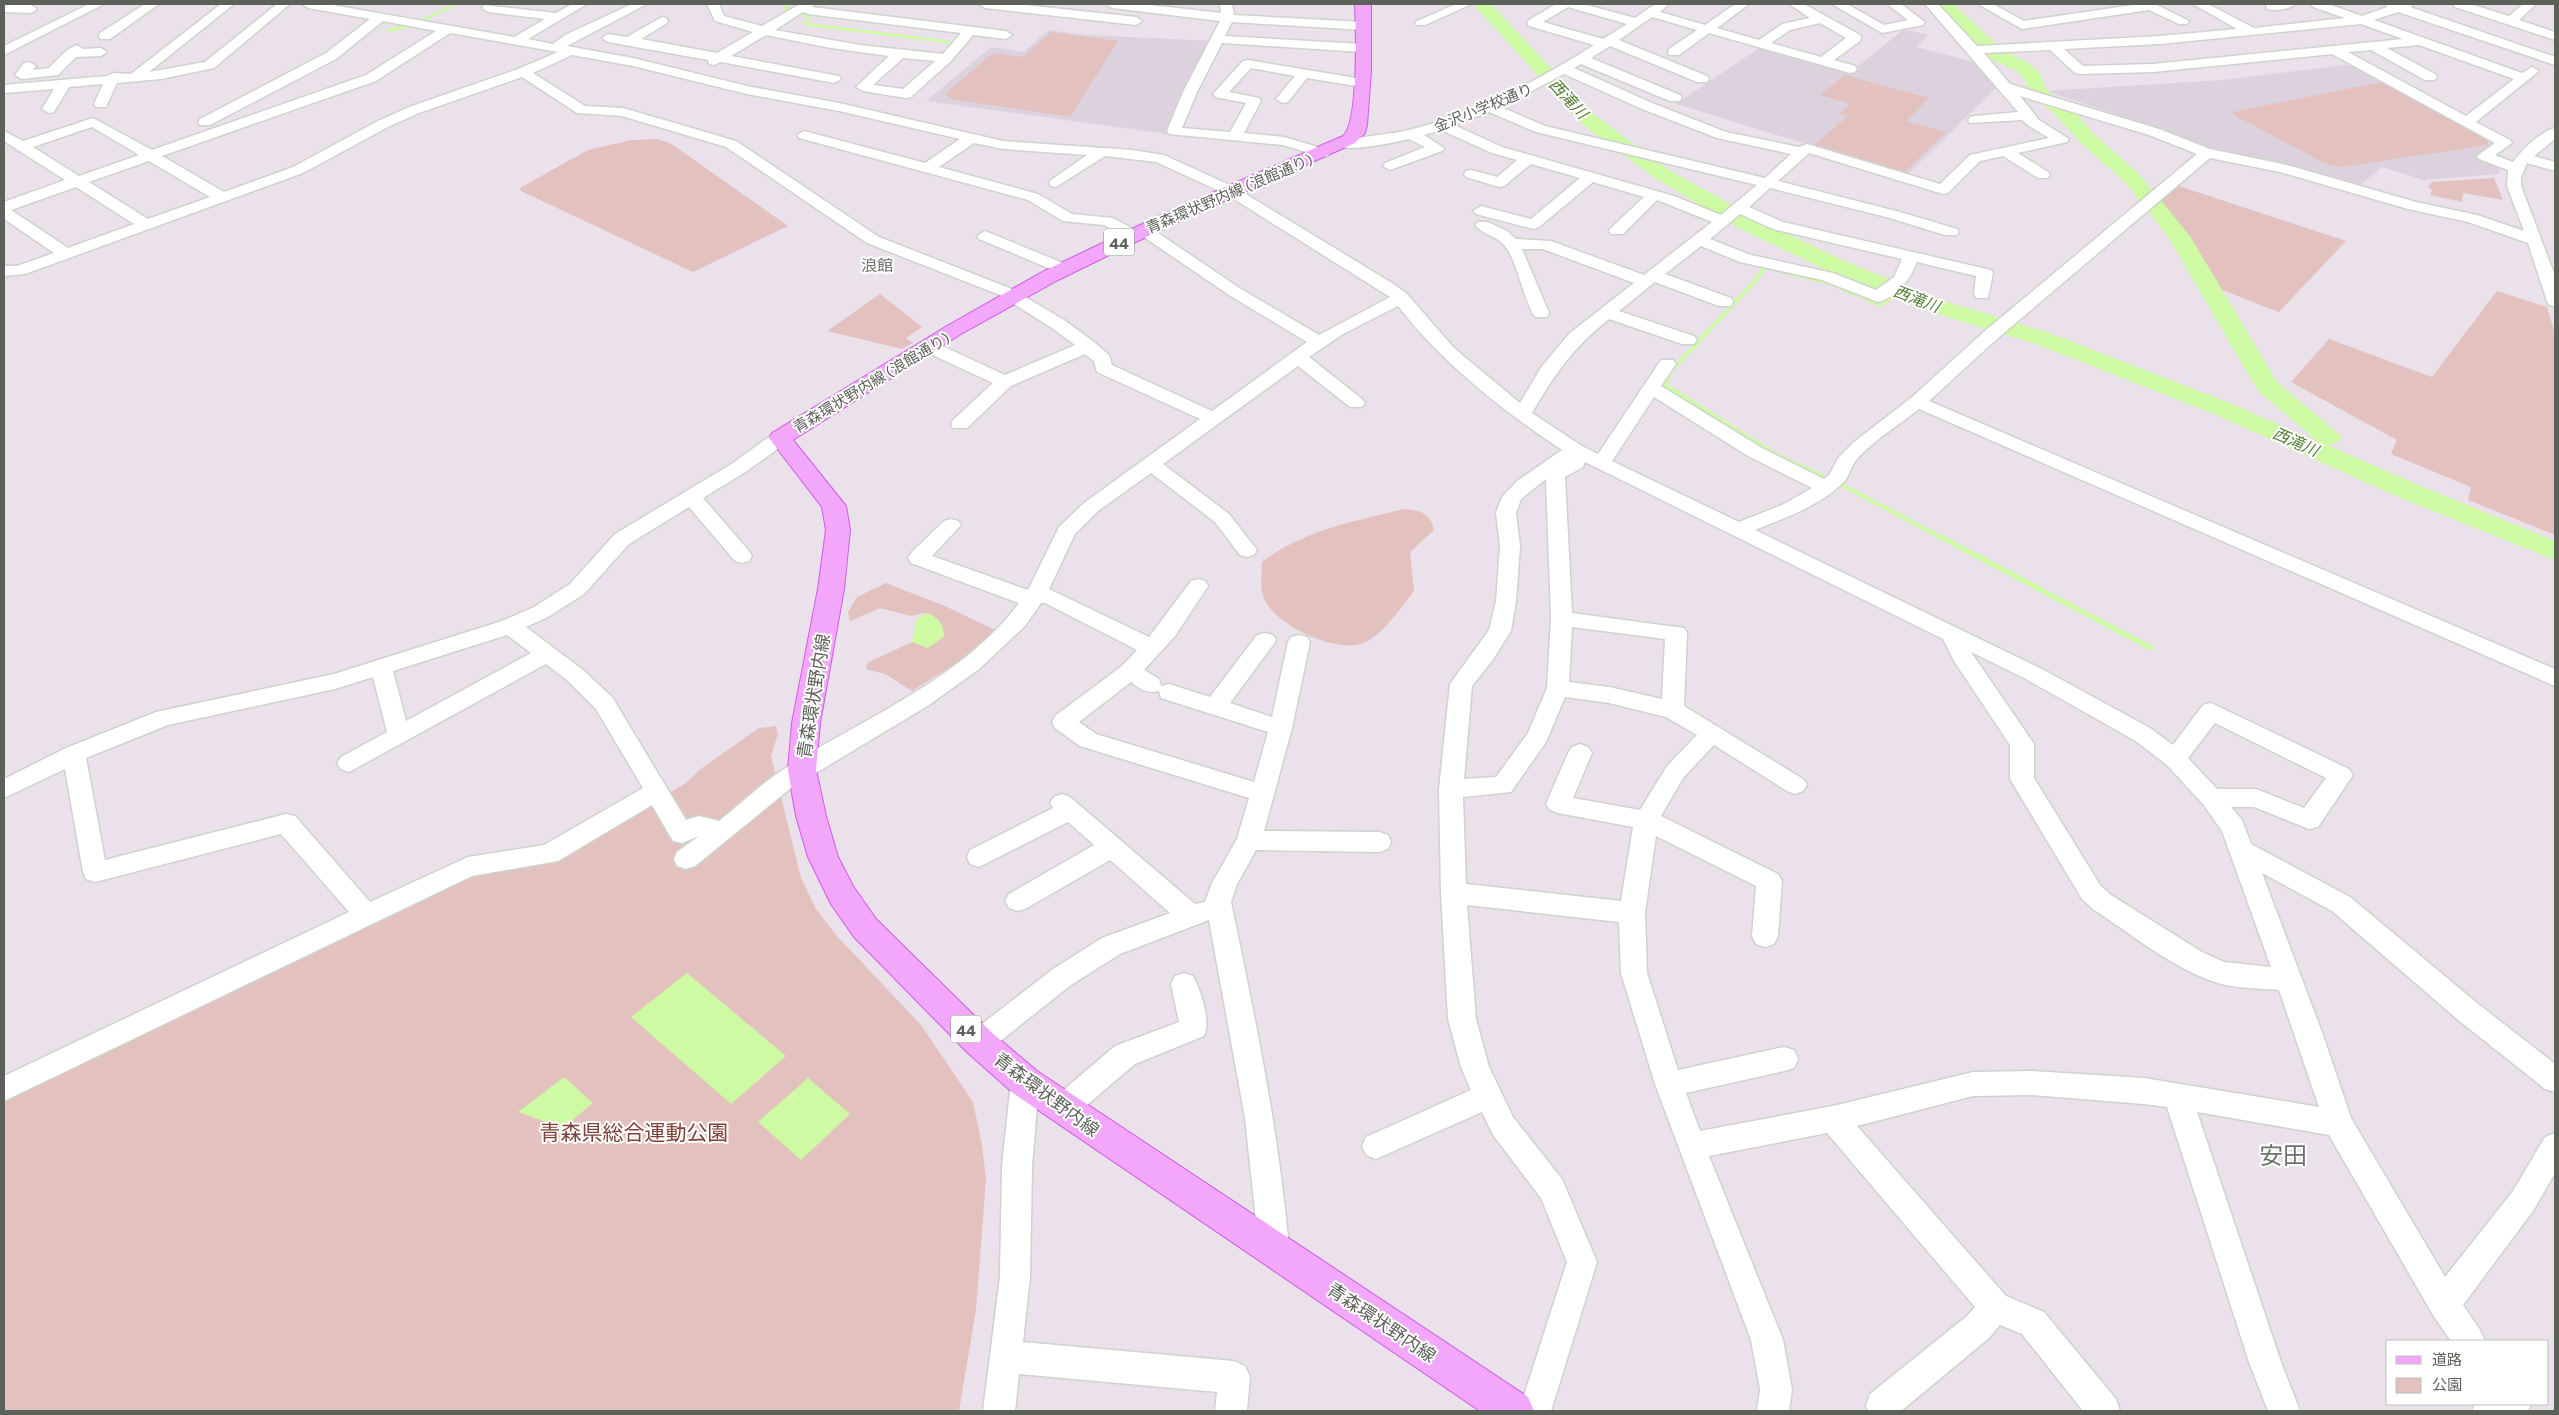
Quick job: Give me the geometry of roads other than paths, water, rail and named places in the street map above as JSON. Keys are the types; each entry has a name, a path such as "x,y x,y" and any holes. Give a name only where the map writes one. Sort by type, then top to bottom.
{"main road":[{"name":"青森環状野内線 (浪館通り)","path":"780,438 1014,296 1064,269 1138,232 1323,153 1341,144 1356,133 1359,125 1362,83 1363,4"},
{"name":"青森環状野内線","path":"780,438 834,506 838,530 831,589 806,723 802,770 811,816 823,857 842,895 865,928 979,1042 1025,1082 1514,1411"}],"street":[{"path":"4,51 98,4"},
{"path":"105,36 153,4"},
{"path":"136,76 228,4"},
{"path":"4,89 113,77 182,72 209,65 284,4"},
{"path":"308,4 564,48 970,138 1021,147 1159,158 1185,168 1230,192 1389,288 1401,298 1432,336 1522,415 1588,456 2034,674 2142,734 2175,759 2211,798 2233,827 2310,1035 2338,1123 2444,1304 2468,1340"},
{"path":"518,40 581,4"},
{"path":"4,271 19,271 298,170 383,124 414,110 554,60 570,38 641,4"},
{"path":"713,4 720,18 762,31 899,54 946,58"},
{"path":"863,17 880,4"},
{"path":"985,4 1036,7 1145,22"},
{"path":"1112,4 1221,21 1362,48"},
{"path":"1196,4 1221,21 1364,26"},
{"path":"1421,22 1466,4"},
{"path":"1564,4 1533,24 1607,42 1702,79"},
{"path":"1570,4 1638,22"},
{"name":"金沢小学校通り","path":"1341,144 1386,142 1442,125 1544,82 1638,22 1662,4"},
{"path":"1674,52 1743,4"},
{"path":"1795,4 1855,38 1822,62"},
{"path":"1838,4 1882,29 1919,22 1892,4"},
{"path":"1522,415 1548,370 1576,337 1700,240 1807,148 1943,190 1975,158 2062,138 2033,122 2026,115 2024,109 2005,87 1986,49 1931,4"},
{"path":"1984,4 2022,25 2148,5 2183,21"},
{"path":"2199,4 2252,32 2289,56"},
{"path":"2271,6 2289,4"},
{"path":"2318,4 2524,78"},
{"path":"2458,4 2555,36"},
{"path":"2511,21 2530,4"},
{"path":"1986,49 2252,32 2363,20 2398,5 2552,60"},
{"path":"4,8 31,9"},
{"path":"488,8 558,17"},
{"path":"689,76 801,8 1006,35"},
{"path":"1650,13 1850,69"},
{"path":"205,122 278,86 309,66 331,56 382,16"},
{"path":"1761,44 1786,27 1822,19"},
{"path":"629,41 662,21"},
{"path":"1221,21 1174,131 1284,141 1323,153"},
{"path":"4,207 371,78 450,28"},
{"path":"899,54 863,87 906,94 946,58 970,30"},
{"path":"2187,37 2224,61"},
{"path":"608,38 834,79"},
{"path":"2053,46 2080,70 2153,68 2289,56 2420,41"},
{"path":"2374,46 2438,71"},
{"path":"23,87 32,70 53,72 74,51 101,52"},
{"path":"2336,51 2505,144 2484,156 2555,167"},
{"path":"2409,91 2461,55"},
{"path":"1581,58 1676,98"},
{"path":"2466,123 2524,78 2552,60"},
{"path":"1235,136 1254,101 1220,94 1248,64 1362,83"},
{"path":"523,72 582,110 623,112 731,144 881,244 1014,296 1088,346 1103,359 1103,368 1214,419"},
{"path":"1561,72 1722,135 1802,152"},
{"path":"1283,99 1303,74"},
{"path":"101,104 113,77"},
{"path":"49,109 65,82"},
{"path":"278,86 306,100"},
{"path":"2005,87 2154,132 2182,145 2207,153 2282,168 2413,206 2472,218 2536,242"},
{"path":"1488,106 1541,129 1641,150 1765,184 1912,220 1951,232"},
{"path":"1975,120 2026,115"},
{"path":"21,146 93,122 222,197"},
{"path":"1442,125 1497,150 1699,209 1731,214 1985,274 1982,294"},
{"path":"2555,132 2521,163 2512,177 2555,301"},
{"path":"1390,166 1437,148 1411,134"},
{"path":"4,135 78,180 146,225"},
{"path":"804,135 1033,197 1068,218 1108,221 1138,232 1319,342"},
{"path":"928,168 970,138"},
{"path":"1056,183 1102,152"},
{"path":"2006,152 2043,175"},
{"path":"1740,529 1791,508 1825,488 1837,478 1846,461 1861,446 1917,402 1992,334 2207,153"},
{"path":"1471,174 1499,183 1528,159"},
{"path":"1541,313 1512,244 1482,218 1534,224 1590,177"},
{"path":"1617,231 1654,195"},
{"path":"4,212 67,254"},
{"path":"1887,251 1912,220"},
{"path":"985,236 1064,269"},
{"path":"1700,240 1746,259 1827,276 1878,297 1901,280 1911,257"},
{"path":"1512,244 1545,244 1725,302"},
{"path":"686,859 722,834 783,782 921,699 971,664 1017,621 1035,596 1066,531 1091,507 1319,342 1337,330 1401,298"},
{"path":"1608,312 1688,340"},
{"path":"930,346 1005,382"},
{"path":"960,424 1005,382 1088,346"},
{"path":"1299,358 1356,403"},
{"path":"1452,789 1503,786 1538,736 1558,688 1562,619 1556,475 1588,456 1652,388 1667,364"},
{"path":"1652,388 1756,452 1825,488"},
{"path":"1917,402 2555,678"},
{"path":"4,789 74,754 164,718 335,681 510,626 541,612 577,589 622,539 740,467 780,438"},
{"path":"1535,1411 1582,1262 1552,1189 1503,1126 1475,1067 1462,1019 1454,893 1452,789 1461,684 1484,656 1500,631 1506,601 1510,546 1510,533 1506,513 1512,497 1524,485 1588,456"},
{"path":"1152,464 1222,518 1247,550"},
{"path":"691,497 742,556"},
{"path":"951,525 918,558 1021,597 1048,596 1152,648"},
{"path":"1198,586 1167,631 1130,672 1063,722 1088,740 1262,793"},
{"path":"1562,619 1676,633 1674,710"},
{"path":"510,626 544,655 575,675 604,703 682,834 699,825 710,827 722,834"},
{"path":"1952,634 1962,656 2022,744 2022,779 2091,892 2102,902 2194,960 2221,973 2289,980"},
{"path":"1215,707 1265,640"},
{"path":"979,1042 1062,976 1110,946 1208,911 1218,902 1249,840 1281,728 1299,642"},
{"path":"349,763 544,655"},
{"path":"381,666 399,736"},
{"path":"1130,672 1160,688 1281,728"},
{"path":"1558,688 1609,695 1674,710 1795,785"},
{"path":"2175,759 2211,711 2341,775 2309,820 2256,798 2211,798"},
{"path":"1712,733 1675,772 1646,820 1632,913 1634,973 1691,1146 1767,1340 1776,1389 1773,1411"},
{"path":"1580,753 1558,804 1646,820 1769,881 1765,936"},
{"path":"74,754 95,872 286,823 367,916"},
{"path":"4,1089 468,866 549,854 657,791"},
{"path":"979,857 1066,807 1191,916"},
{"path":"1249,840 1379,842"},
{"path":"1018,901 1112,847"},
{"path":"2243,851 2341,904 2467,1011 2555,1080"},
{"path":"1454,893 1632,913"},
{"path":"1218,902 1256,1090 1270,1187 1274,1249"},
{"path":"1063,1108 1126,1055 1194,1028 1184,984"},
{"path":"1669,1084 1784,1060"},
{"path":"999,1411 1007,1358 1015,1277 1017,1166 1025,1082"},
{"path":"1691,1146 1833,1118 1973,1084 2032,1083 2144,1090 2338,1123"},
{"path":"1376,1146 1488,1096"},
{"path":"2178,1097 2265,1362 2284,1411"},
{"path":"1833,1118 1995,1307 2033,1323 2104,1411"},
{"path":"2444,1304 2523,1201 2555,1146"},
{"path":"1882,1406 1978,1327 1995,1307"},
{"path":"1007,1358 1234,1377 1230,1411"},
{"path":"2488,1411 2511,1405"}],"waterway":[{"path":"423,20 456,4"},
{"path":"783,4 785,7 809,16 805,24 949,42"},
{"name":"西滝川","path":"1482,4 1589,120 1662,174 1747,223 1834,265 1933,305 2044,339 2223,409 2413,493 2555,551"},
{"name":"西滝川","path":"1943,4 1999,56 2021,66 2032,76 2039,93 2061,109 2089,140 2132,178 2179,236 2267,386 2329,437"},
{"path":"388,31 412,25"},
{"path":"1822,476 1775,454 1665,385 1671,371 1755,281 1765,267 1829,283 1881,305 1899,292"},
{"path":"1842,485 1942,538"},
{"path":"1939,536 2151,648"}],"district":[{"name":"浪館","path":"877,264"},
{"name":"安田","path":"2283,1154"}],"park label":[{"name":"青森県総合運動公園","path":"634,1131"}]}
